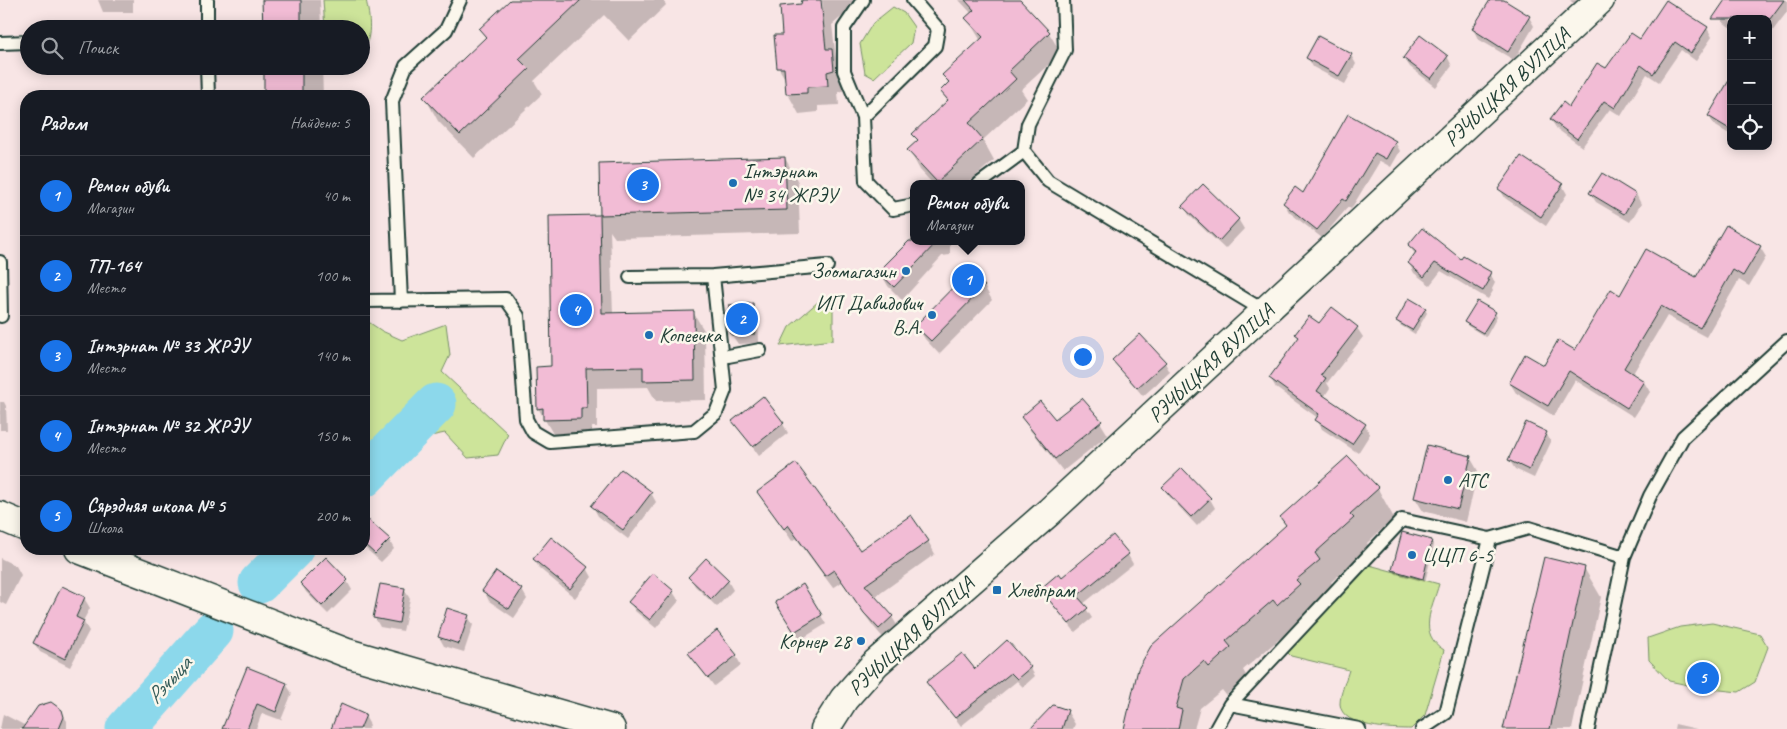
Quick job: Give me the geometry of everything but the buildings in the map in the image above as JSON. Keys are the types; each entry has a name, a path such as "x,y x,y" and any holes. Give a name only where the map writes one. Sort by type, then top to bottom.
{"main road":[{"name":"РЭЧЫЦКАЯ ВУЛІЦА","path":"825,729 844,699 876,663 1049,512 1600,0"},
{"path":"0,516 20,524"},
{"path":"112,555 347,653 611,729"}],"lane":[{"path":"207,0 207,20"},
{"path":"402,301 392,101 406,66 446,30 460,0"},
{"path":"863,0 844,28 844,71 863,117 866,181 893,208 910,206"},
{"path":"863,117 935,46 938,28 913,0"},
{"path":"984,180 1024,151 1028,124 1065,50 1063,0"},
{"path":"0,43 20,42"},
{"path":"207,75 208,90"},
{"path":"1024,151 1048,181 1266,312"},
{"path":"0,262 1,316"},
{"path":"630,277 713,276 827,266"},
{"path":"370,301 506,299 518,316 526,419 533,432 550,442 694,431 716,413 725,390 713,276"},
{"path":"1588,729 1624,557 1650,496 1683,437 1787,341"},
{"path":"723,357 760,350"},
{"path":"1216,729 1230,704 1402,520 1490,539 1529,528 1624,557"},
{"path":"1422,729 1446,713 1490,539"},
{"path":"1230,704 1359,729"}],"green space":[{"path":"323,0 366,0 369,20 324,20"},
{"path":"893,7 904,13 914,27 911,43 874,78 865,73 860,44 873,23"},
{"path":"819,301 833,301 833,340 780,346 789,327"},
{"path":"370,323 402,340 446,324 450,355 442,372 508,434 498,455 468,458 445,433 426,437 384,479 370,487"},
{"path":"1362,563 1439,584 1430,611 1429,628 1431,636 1444,650 1425,715 1411,729 1370,726 1349,718 1343,712 1340,700 1349,670 1291,656 1286,651"},
{"path":"1712,623 1760,634 1768,647 1755,682 1739,692 1702,688 1669,681 1649,660 1648,638 1680,627"}],"waterway":[{"name":"Рэчыца","path":"370,471 436,404"},
{"name":"Рэчыца","path":"259,583 287,555"},
{"name":"Рэчыца","path":"126,729 213,631"}],"place":[{"name":"Інтэрнат № 34 ЖРЭУ","path":"733,183"},
{"name":"Інтэрнат № 33 ЖРЭУ","path":"643,185"},
{"name":"Зоомагазин","path":"906,271"},
{"name":"Ремон обуви","path":"968,280"},
{"name":"Інтэрнат № 32 ЖРЭУ","path":"576,310"},
{"name":"ИП Давидович В.А.","path":"932,315"},
{"name":"ТП-164","path":"742,319"},
{"name":"Копеечка","path":"649,335"},
{"name":"АТС","path":"1448,480"},
{"name":"ЦЦП 6-5","path":"1412,555"},
{"name":"Хлебпрам","path":"997,590"},
{"name":"Корнер 28","path":"861,641"},
{"name":"Сярэдняя школа № 5","path":"1703,678"}]}
